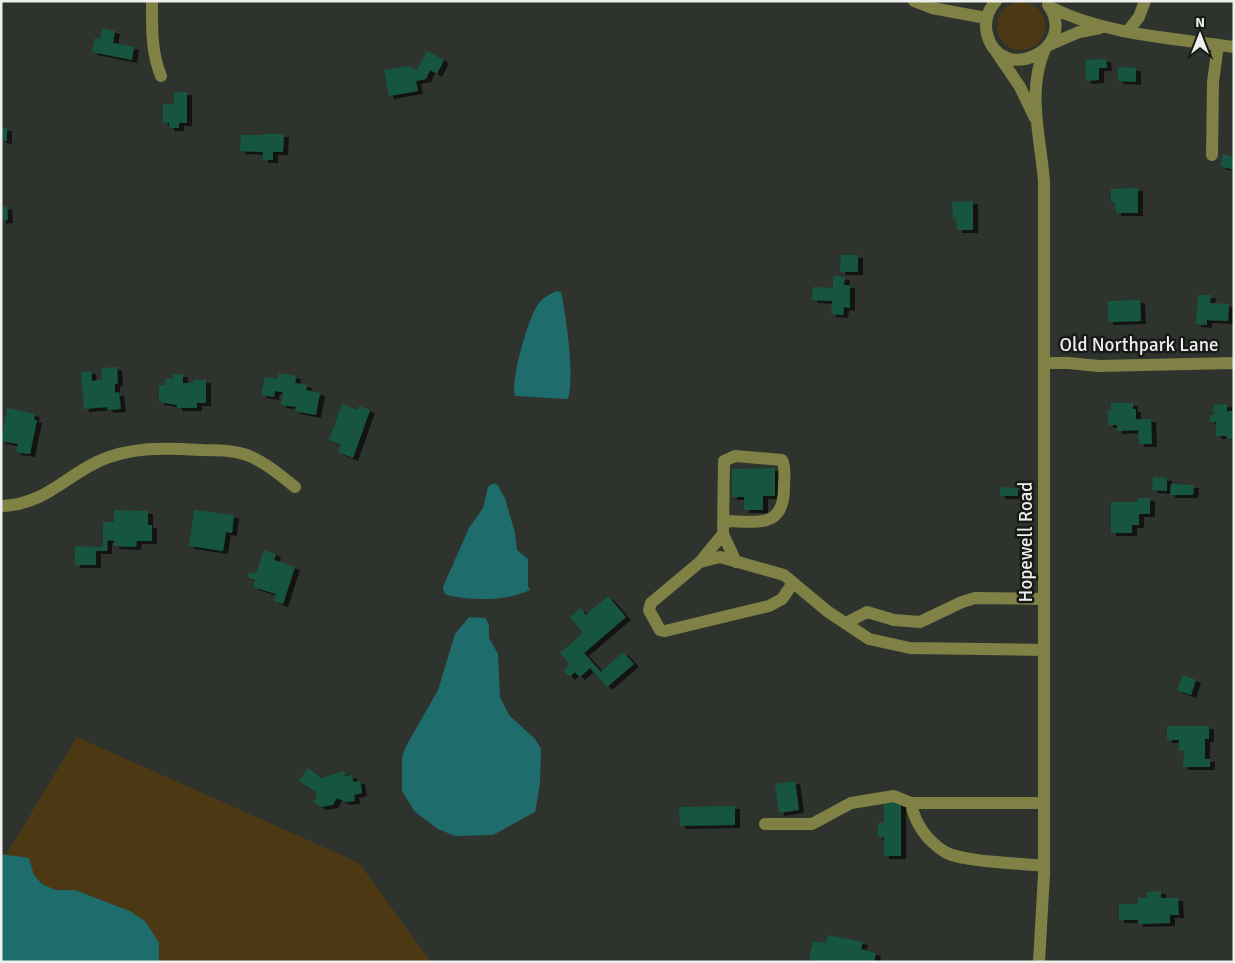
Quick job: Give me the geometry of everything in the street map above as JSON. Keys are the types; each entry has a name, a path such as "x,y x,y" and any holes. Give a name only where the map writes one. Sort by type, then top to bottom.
{"street":[{"path":"152,1 156,65 161,76"},
{"path":"914,1 932,8 992,7"},
{"path":"1128,31 1139,16 1145,1"},
{"path":"1047,4 1074,19 1105,27 1234,47"},
{"name":"Hopewell Road","path":"1039,962 1044,866 1044,182 1036,122 1038,64 1055,26 1047,4"},
{"name":"Hopewell Road","path":"992,7 987,34 1020,86 1036,122"},
{"path":"995,49 1004,56 1025,60 1078,32 1105,27"},
{"path":"1212,155 1213,82 1218,45"},
{"name":"Old Northpark Lane","path":"1044,363 1068,362 1099,366 1234,363"},
{"path":"1,506 24,503 44,496 95,463 110,456 141,449 231,451 261,461 295,487"},
{"path":"724,521 765,521 777,515 784,504 784,467 782,460 735,456 724,462 723,534 736,562"},
{"path":"723,534 700,562 649,605 660,630 665,631 769,606 787,593 793,582"},
{"path":"700,562 720,557 784,575 846,624 869,639 910,648 1044,650"},
{"path":"846,624 866,612 907,622 926,621 962,602 985,597 1044,599"},
{"path":"765,824 812,824 852,803 894,796 911,803 1044,803"},
{"path":"911,803 914,818 924,834 946,853 968,858 1044,866"}],"shaded area":[{"path":"1021,2 1030,4 1038,9 1043,17 1045,26 1043,35 1038,43 1030,48 1021,50 1012,48 1004,43 999,35 997,26 999,17 1004,9 1012,4"},
{"path":"77,737 359,863 431,962 159,962 159,943 146,922 130,911 75,890 56,890 42,884 34,875 29,858 6,855"}],"water":[{"path":"556,291 561,292 569,346 571,376 568,399 515,396 515,377 531,319 540,302"},
{"path":"492,484 497,484 505,498 515,533 517,550 528,559 528,586 530,590 521,594 489,599 447,595 444,593 443,587 469,528 483,508 488,487"},
{"path":"469,617 486,618 489,626 489,638 498,654 500,697 509,715 535,739 541,749 540,784 535,812 493,835 455,836 438,829 415,812 402,791 402,757 405,748 438,690 455,634"},
{"path":"1,854 29,858 34,875 42,884 56,890 75,890 130,911 146,922 159,943 159,962 1,962"}],"building":[{"path":"102,28 115,31 113,43 134,47 132,60 92,52 95,38 100,39"},
{"path":"427,51 444,60 437,74 430,70 426,79 416,81 418,91 389,96 384,70 408,66 417,70"},
{"path":"1106,59 1107,68 1099,68 1099,80 1086,81 1085,60"},
{"path":"1118,67 1136,68 1136,82 1118,81"},
{"path":"174,92 187,92 187,123 179,123 179,128 169,128 169,123 163,123 163,104 174,104"},
{"path":"1,128 7,128 7,141 1,140"},
{"path":"284,134 283,152 273,152 273,160 263,160 263,152 240,151 241,135"},
{"path":"1223,154 1234,157 1234,170 1220,166"},
{"path":"1138,188 1138,213 1116,213 1115,202 1111,202 1111,189"},
{"path":"973,201 973,230 957,230 956,217 953,218 952,202"},
{"path":"7,206 8,220 1,221 1,207"},
{"path":"841,255 858,255 858,272 840,272"},
{"path":"833,276 845,277 844,285 850,285 850,308 844,307 843,315 831,314 832,301 812,300 813,287 833,288"},
{"path":"1198,295 1211,295 1210,303 1229,304 1228,321 1207,320 1207,325 1196,324"},
{"path":"1140,300 1141,321 1108,322 1108,301"},
{"path":"117,367 118,383 115,384 115,393 119,392 121,409 108,410 107,407 84,409 81,372 91,371 92,381 102,380 101,368"},
{"path":"279,373 296,376 295,383 307,385 306,390 320,393 316,415 295,411 296,407 281,405 283,392 275,391 274,397 261,395 265,377 278,379"},
{"path":"173,374 183,374 183,383 193,383 193,380 206,380 206,403 197,403 197,408 177,408 177,405 159,402 159,385 165,385 165,379 173,379"},
{"path":"1111,403 1133,403 1133,409 1136,409 1136,419 1151,419 1152,444 1139,444 1138,430 1117,431 1117,425 1108,425 1108,410 1111,410"},
{"path":"342,404 357,410 359,406 370,410 353,458 338,452 341,445 329,440"},
{"path":"1227,404 1227,411 1234,411 1234,439 1227,439 1226,436 1216,436 1216,422 1210,422 1210,415 1214,415 1213,405"},
{"path":"7,408 35,414 34,420 37,420 30,454 16,452 18,444 1,441"},
{"path":"775,468 775,496 763,496 763,510 744,510 744,497 732,497 732,469"},
{"path":"1153,477 1167,478 1167,491 1152,490"},
{"path":"1171,484 1194,485 1193,495 1170,495"},
{"path":"1000,487 1018,488 1018,496 1000,496"},
{"path":"1138,498 1150,498 1150,514 1139,514 1139,525 1132,525 1132,533 1111,533 1111,502 1137,502"},
{"path":"114,510 148,511 148,525 152,525 152,541 137,541 136,547 114,546 114,541 107,540 107,551 96,551 96,565 75,565 75,546 103,547 103,522 114,522"},
{"path":"194,510 234,515 232,533 226,532 223,551 189,546"},
{"path":"264,550 276,554 274,560 295,567 283,604 274,601 276,594 253,587 255,580 247,577 249,572 256,574"},
{"path":"608,596 626,617 584,653 601,672 623,652 634,664 607,687 590,668 580,677 575,672 570,677 563,670 570,664 560,653 583,633 570,617 580,608 586,615"},
{"path":"1183,675 1196,680 1191,695 1177,690"},
{"path":"1167,726 1209,726 1209,739 1205,739 1205,759 1210,759 1210,767 1183,767 1184,751 1179,751 1179,740 1167,740"},
{"path":"308,768 322,778 344,771 345,776 352,775 353,782 360,781 362,793 354,795 355,801 345,802 337,798 333,805 321,807 313,802 317,797 316,792 299,781"},
{"path":"795,781 799,810 779,813 775,784"},
{"path":"884,802 901,802 901,856 884,856 884,837 878,837 878,823 884,823"},
{"path":"735,806 735,825 680,826 679,807"},
{"path":"1161,891 1161,898 1178,898 1179,915 1170,915 1170,923 1138,924 1138,920 1119,920 1119,904 1138,904 1138,898 1147,898 1147,892"},
{"path":"828,935 863,942 861,949 876,953 874,962 819,962 809,959 813,941 826,943"}]}
